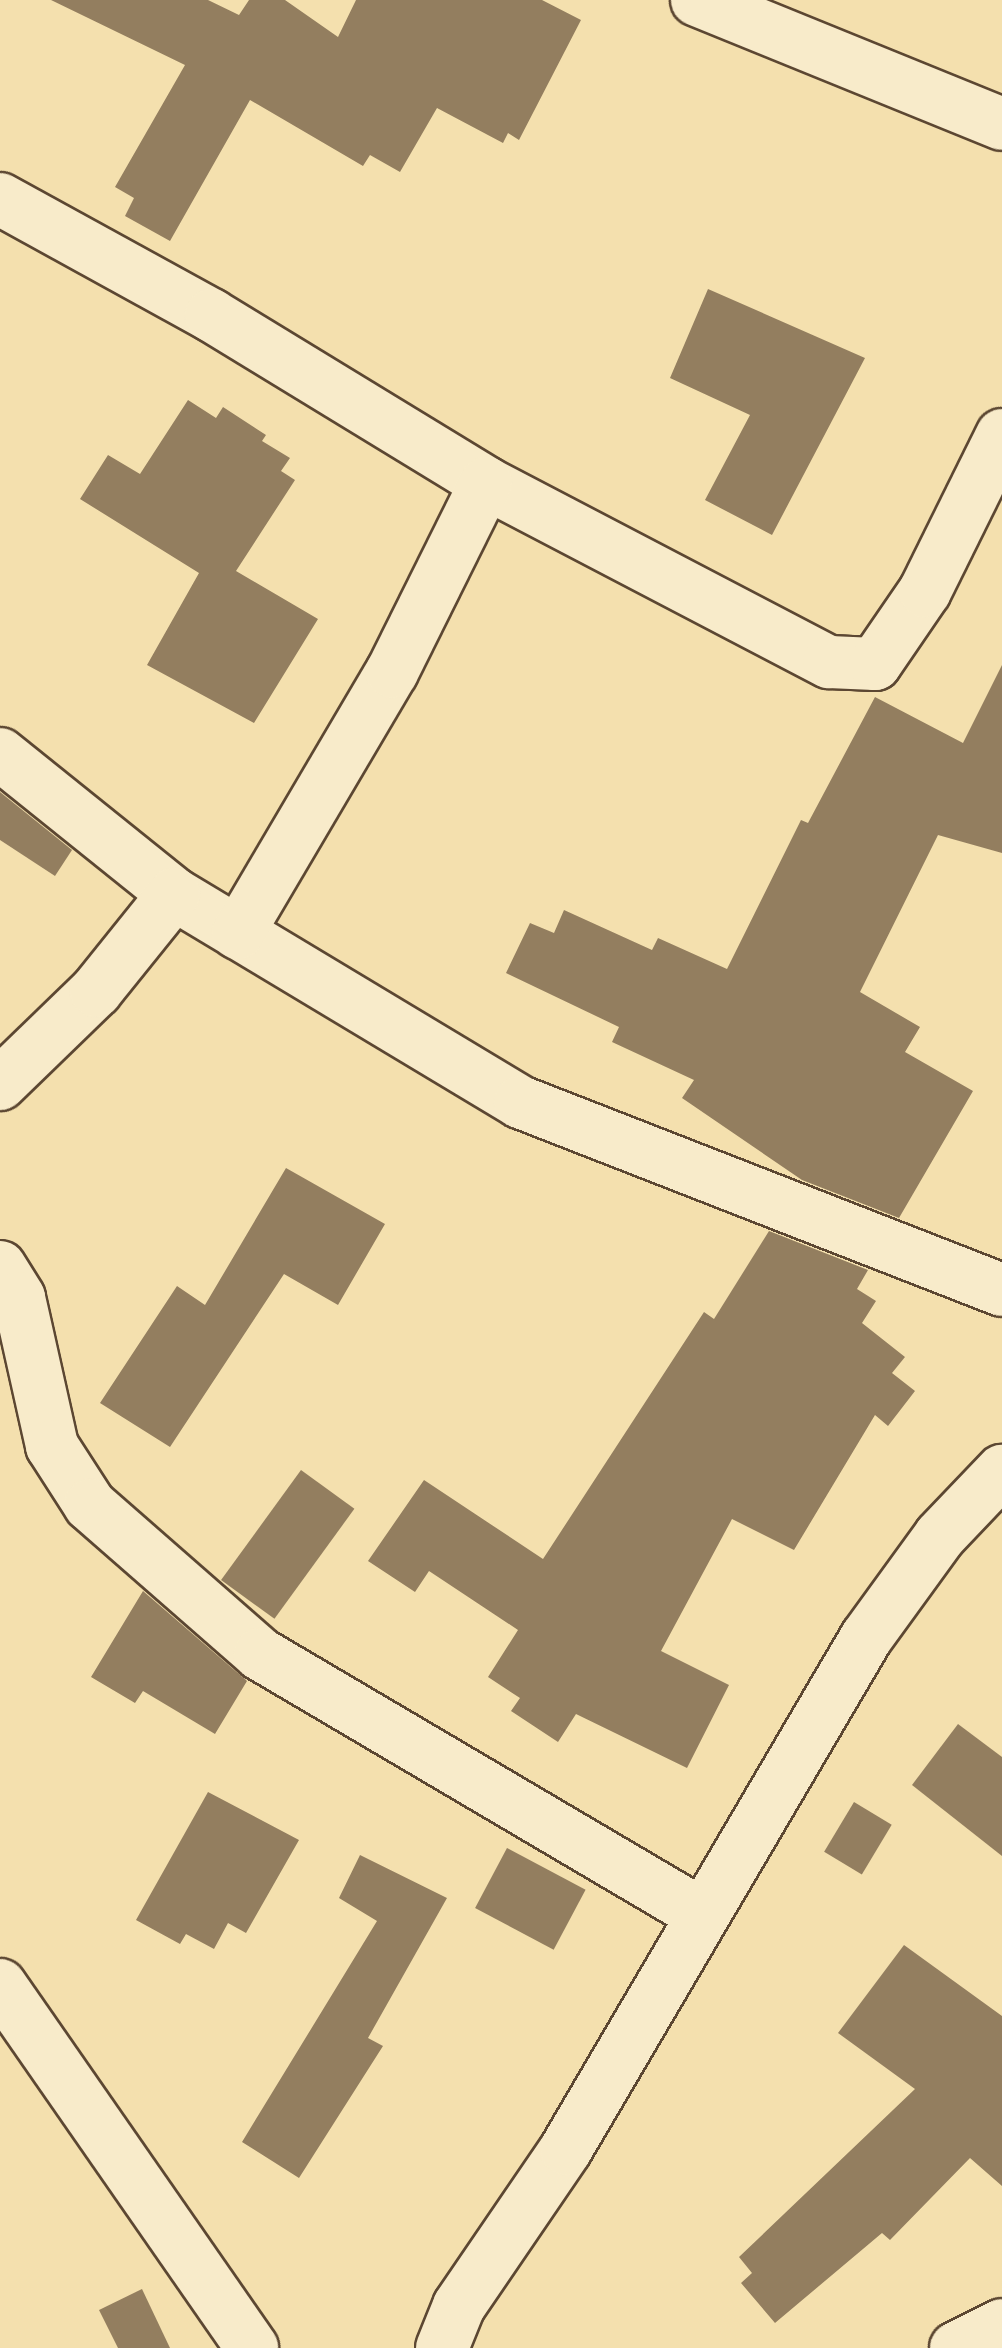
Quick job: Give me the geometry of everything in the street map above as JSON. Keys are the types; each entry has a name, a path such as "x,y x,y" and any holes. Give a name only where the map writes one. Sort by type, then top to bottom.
{"street":[{"path":"697,0 1002,124"},
{"path":"0,200 211,315 486,483 829,662 875,664 925,591 1002,435"},
{"path":"238,932 392,672 486,483"},
{"path":"0,754 174,894 520,1102 1002,1290"},
{"path":"0,1084 96,990 174,894"},
{"path":"0,1267 19,1298 52,1446 90,1505 260,1654 701,1914"},
{"path":"442,2348 459,2306 566,2149 866,1638 940,1536 1002,1471"},
{"path":"0,1986 252,2348"},
{"path":"956,2348 1002,2325"}],"building":[{"path":"51,0 208,0 239,15 249,0 285,0 338,37 356,0 542,0 581,20 519,140 508,133 503,143 437,108 400,172 370,155 363,166 250,100 170,241 125,216 134,198 115,187 185,65"},
{"path":"708,289 865,358 772,535 705,500 750,415 670,378"},
{"path":"188,400 216,418 223,407 266,435 262,441 290,458 281,471 295,480 236,571 318,619 254,723 147,665 199,573 80,499 108,455 140,474"},
{"path":"1002,665 1002,853 938,835 860,992 920,1027 905,1052 973,1091 899,1218 802,1180 682,1098 694,1080 612,1042 619,1027 506,973 530,923 554,933 564,910 652,950 658,938 727,969 801,820 808,823 875,697 963,743"},
{"path":"0,792 72,850 55,876 0,840"},
{"path":"286,1168 385,1224 338,1305 284,1274 170,1447 100,1403 177,1286 205,1305"},
{"path":"769,1231 868,1270 857,1289 876,1301 862,1323 905,1357 892,1373 915,1391 888,1426 875,1415 794,1550 732,1519 661,1651 729,1685 687,1768 576,1714 558,1742 511,1711 520,1698 488,1677 518,1630 429,1571 415,1592 368,1561 424,1480 543,1559 704,1312 714,1319"},
{"path":"301,1470 354,1509 274,1619 221,1580"},
{"path":"143,1591 247,1681 215,1734 143,1691 135,1703 91,1677"},
{"path":"958,1724 1002,1757 1002,1856 912,1785"},
{"path":"208,1792 299,1840 246,1933 228,1923 214,1949 186,1934 180,1944 136,1920"},
{"path":"854,1802 892,1825 862,1874 824,1852"},
{"path":"507,1848 586,1890 554,1950 475,1908"},
{"path":"360,1855 447,1898 368,2038 383,2046 299,2178 242,2142 377,1921 339,1898"},
{"path":"904,1945 1002,2016 1002,2186 970,2158 890,2240 882,2233 775,2323 741,2283 752,2273 739,2257 915,2089 838,2033"},
{"path":"142,2289 170,2348 118,2348 99,2310"}]}
